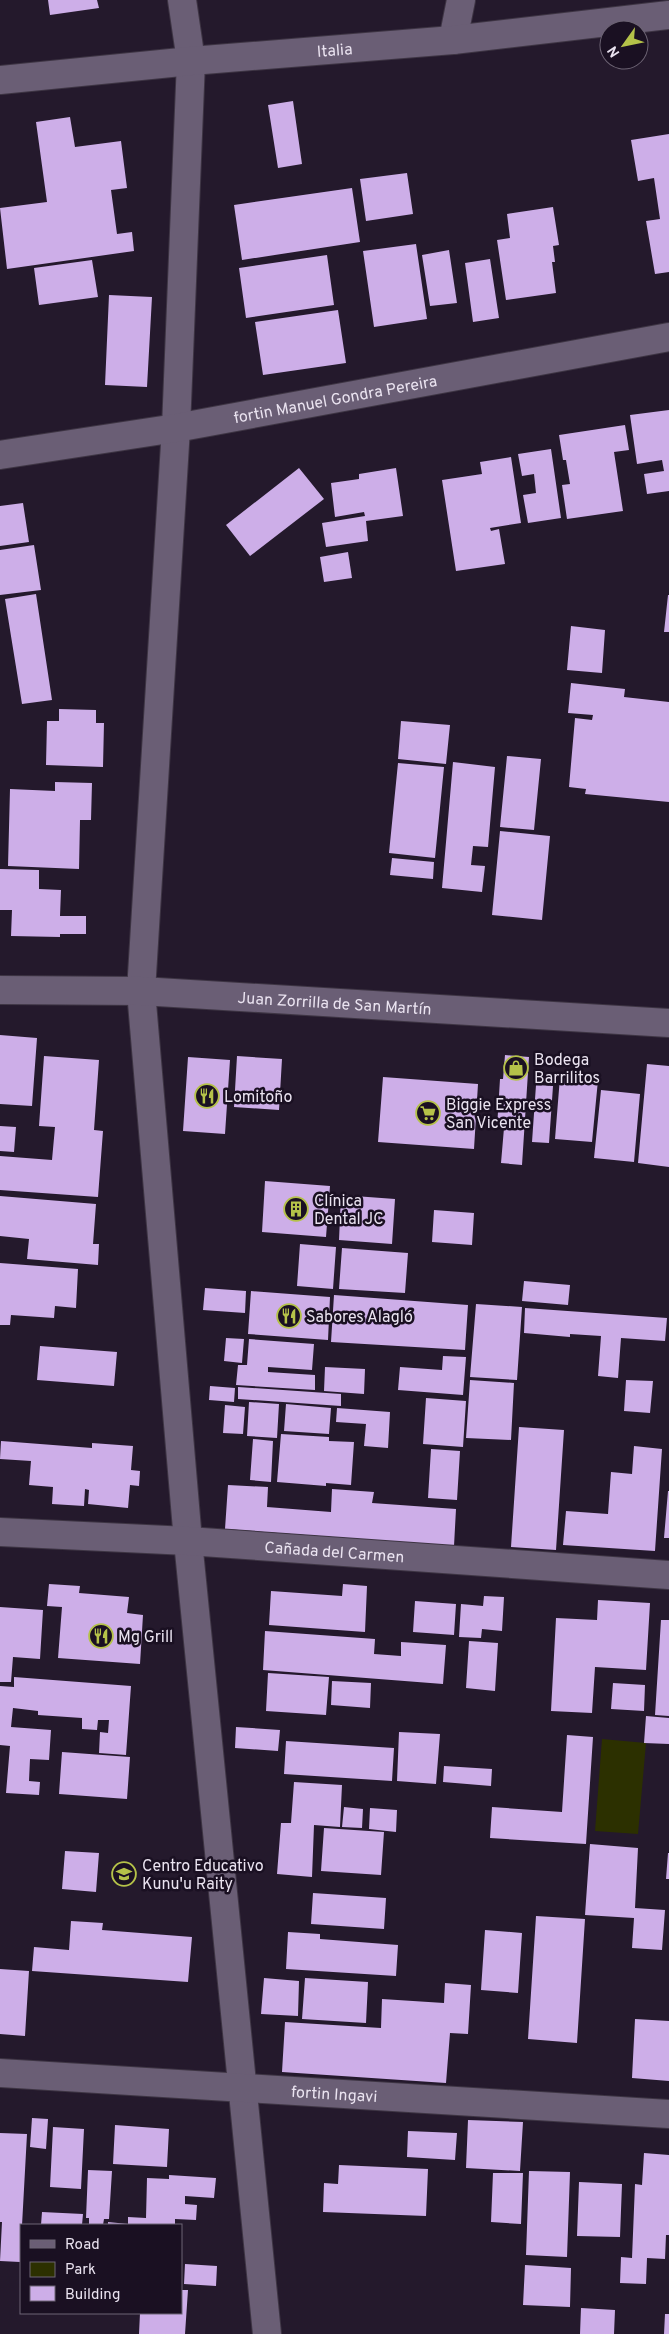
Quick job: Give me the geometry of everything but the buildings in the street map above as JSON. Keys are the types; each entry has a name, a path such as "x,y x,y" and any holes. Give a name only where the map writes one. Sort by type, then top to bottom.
{"street":[{"path":"182,0 191,61 176,428 141,991 188,1541 267,2334"},
{"path":"454,40 460,0"},
{"name":"Italia","path":"0,80 191,61 454,40 669,15"},
{"name":"fortin Manuel Gondra Pereira","path":"0,455 176,428 669,337"},
{"name":"Juan Zorrilla de San Martín","path":"0,990 141,991 669,1023"},
{"name":"Cañada del Carmen","path":"0,1532 188,1541 669,1575"},
{"name":"fortin Ingavi","path":"0,2073 669,2114"}],"green space":[{"path":"602,1739 646,1743 638,1834 595,1831"}],"place":[{"name":"Bodega Barrilitos","path":"516,1068"},
{"name":"Lomitoño","path":"207,1096"},
{"name":"Biggie Express San Vicente","path":"428,1113"},
{"name":"Clínica Dental JC","path":"296,1209"},
{"name":"Sabores Alagló","path":"289,1316"},
{"name":"Mg Grill","path":"101,1636"},
{"name":"Centro Educativo Kunu'u Raity","path":"124,1874"}]}
